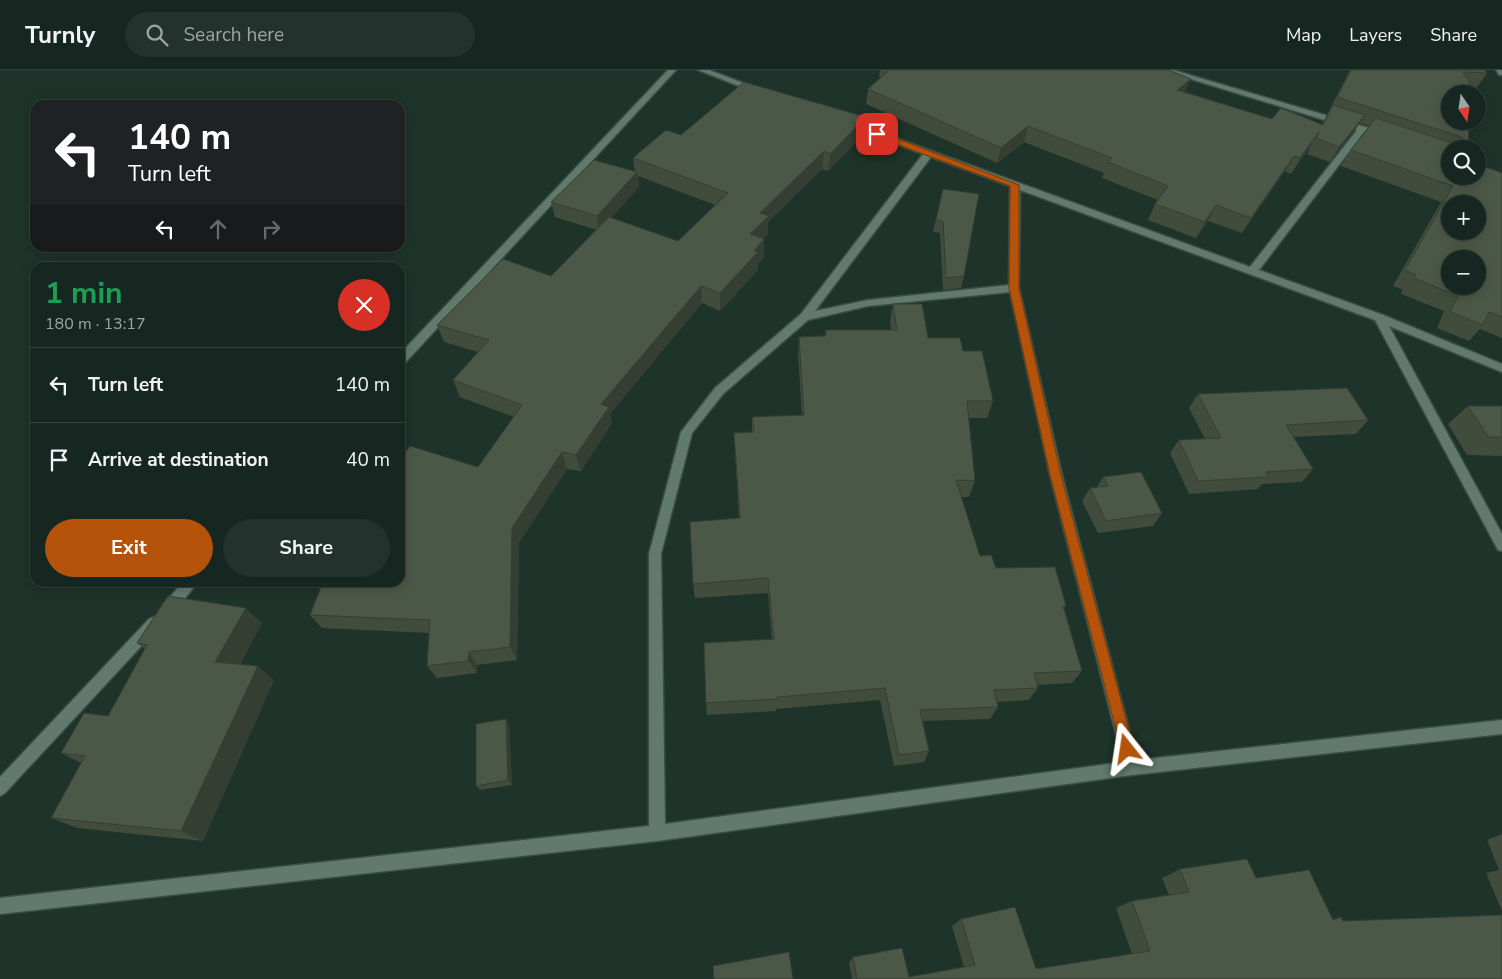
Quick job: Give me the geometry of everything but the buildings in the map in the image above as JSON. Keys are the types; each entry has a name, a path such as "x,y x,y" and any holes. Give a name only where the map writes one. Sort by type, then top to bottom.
{"street":[{"path":"405,356 672,70"},
{"path":"702,70 766,93"},
{"path":"1165,70 1389,137"},
{"path":"838,120 1379,318 1502,368"},
{"path":"1252,272 1363,128"},
{"path":"657,833 655,554 687,432 719,391 805,317 929,153"},
{"path":"1015,185 1014,288 1056,475 1132,768"},
{"path":"805,317 868,303 1014,288"},
{"path":"1379,318 1502,546"},
{"path":"0,788 187,587"},
{"path":"0,906 657,833 1132,768 1502,727"}],"route":[{"path":"877,134 1015,185 1014,288 1056,475 1127,749"}]}
